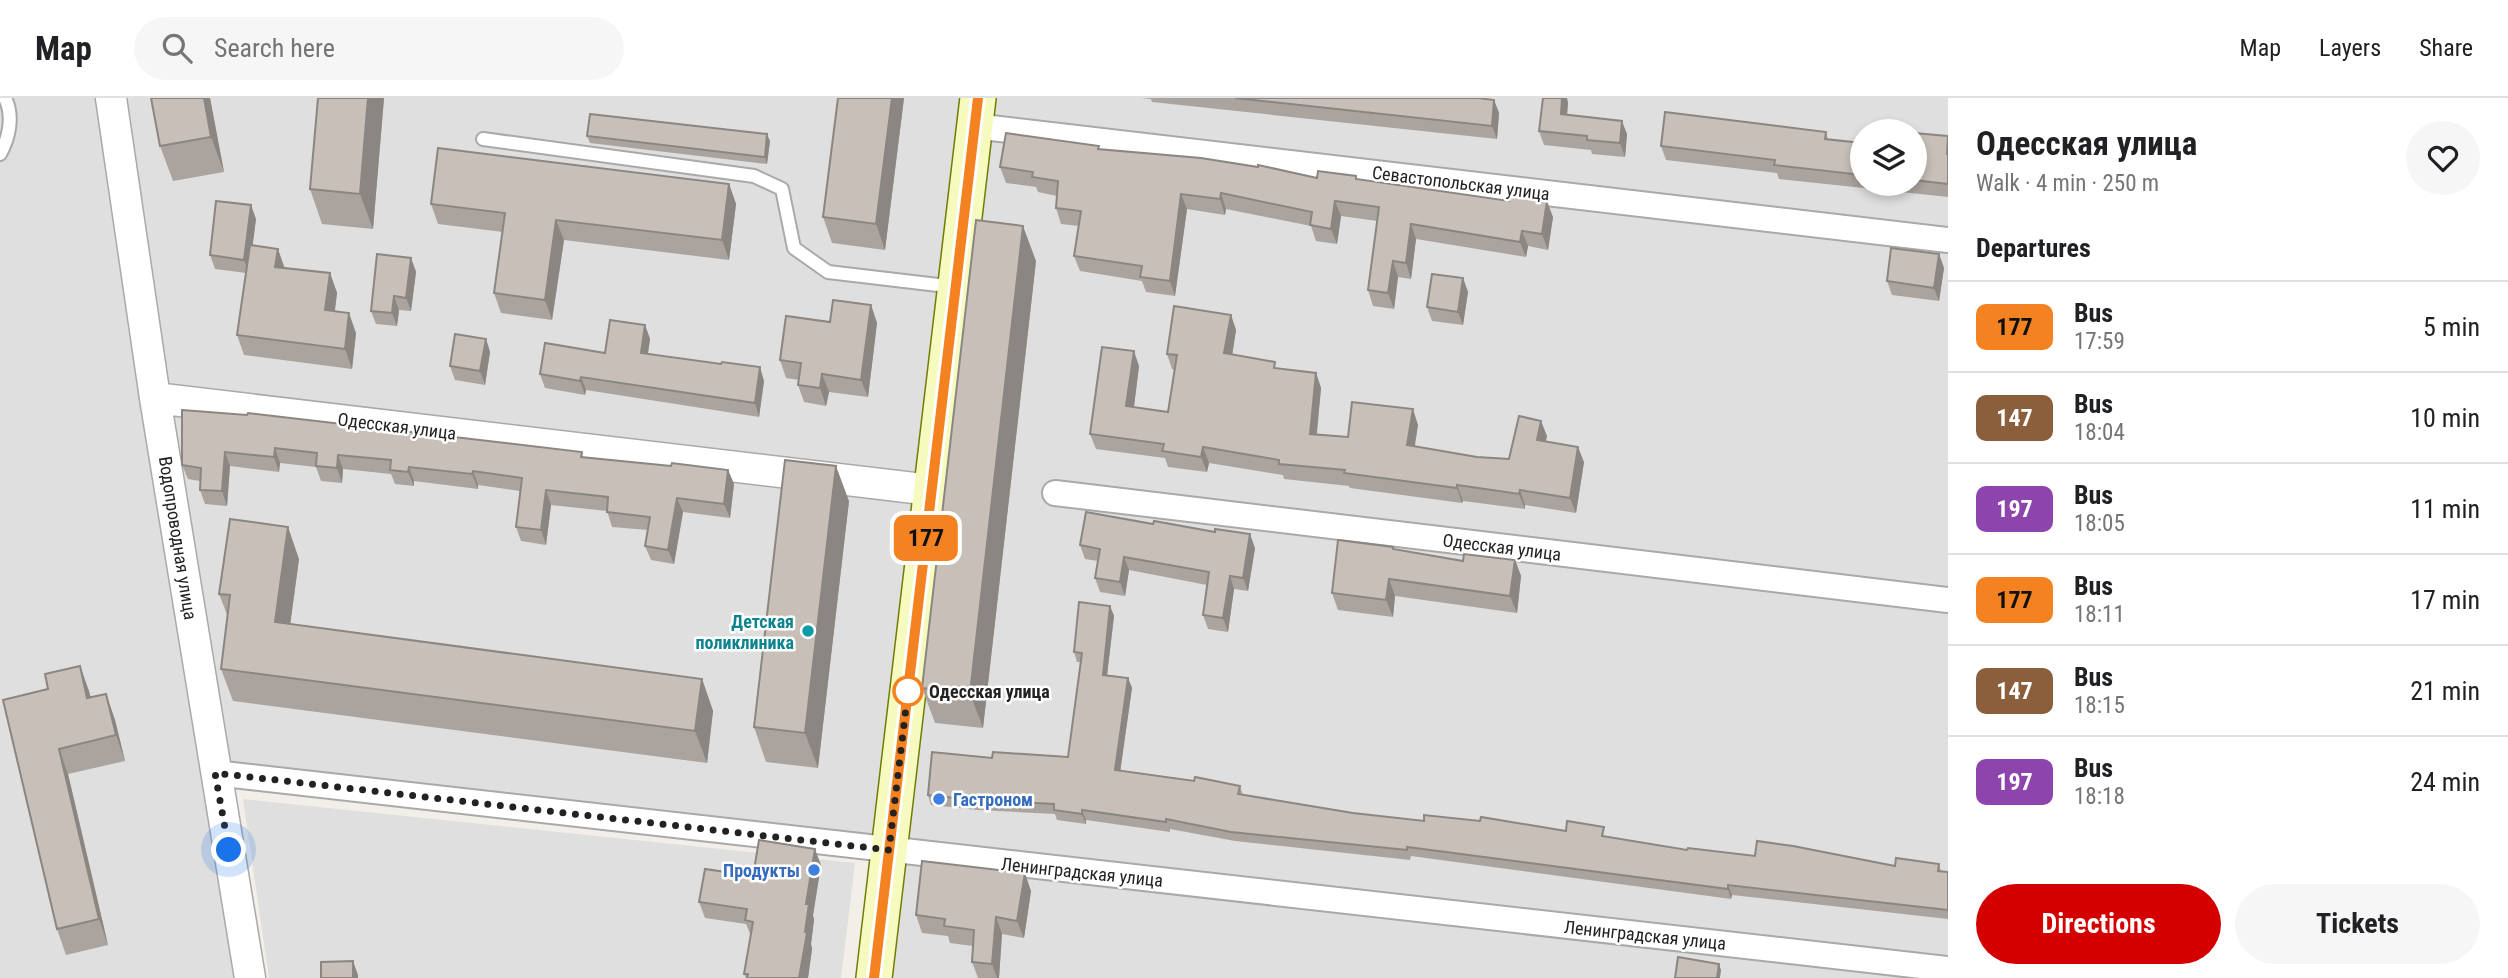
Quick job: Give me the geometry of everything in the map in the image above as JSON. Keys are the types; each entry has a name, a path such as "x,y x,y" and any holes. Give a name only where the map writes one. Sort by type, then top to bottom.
{"main road":[{"path":"874,978 976,112"}],"street":[{"name":"Водопроводная улица","path":"110,98 155,398 250,978"},
{"name":"Севастопольская улица","path":"976,112 1948,240"},
{"name":"Одесская улица","path":"155,398 932,489"},
{"name":"Одесская улица","path":"1055,493 1948,600"},
{"name":"Ленинградская улица","path":"215,773 1948,969"}],"lane":[{"path":"0,154 8,140 9,107 5,98"},
{"path":"483,139 754,176 782,189 794,248 828,272 955,287"}],"shaded area":[{"path":"0,98 978,98 889,850 216,773 250,978 0,978"},
{"path":"984,98 1948,98 1948,978 886,978"},
{"path":"243,799 855,863 841,978 269,978"}],"building":[{"path":"151,98 204,98 211,137 160,146"},
{"path":"318,98 368,98 360,194 310,189"},
{"path":"838,98 892,98 876,224 823,217"},
{"path":"1235,98 1478,98 1494,100 1492,126"},
{"path":"1543,98 1562,98 1561,114 1622,121 1620,143 1539,131"},
{"path":"1665,112 1826,132 1825,139 1850,142 1850,174 1774,165 1775,160 1661,146"},
{"path":"590,114 767,134 765,157 587,136"},
{"path":"1006,133 1099,146 1098,149 1258,165 1317,178 1318,171 1509,201 1510,196 1547,201 1542,234 1522,231 1520,242 1411,224 1406,263 1393,261 1388,293 1368,290 1379,207 1335,201 1331,229 1310,225 1312,212 1221,193 1220,199 1181,194 1170,281 1140,277 1142,266 1074,256 1081,211 1056,208 1058,181 1032,177 1033,172 1000,167"},
{"path":"1927,134 1948,136 1948,184 1927,182"},
{"path":"438,148 729,184 722,240 556,220 545,300 494,293 505,213 431,204"},
{"path":"216,201 251,205 244,260 210,255"},
{"path":"976,220 1023,226 970,693 922,688"},
{"path":"250,245 278,249 275,267 330,273 325,310 349,313 345,349 237,335"},
{"path":"1891,248 1939,254 1934,288 1887,281"},
{"path":"377,254 411,258 406,298 394,296 392,313 371,311"},
{"path":"1432,274 1463,278 1458,312 1427,307"},
{"path":"833,300 871,305 861,380 822,374 820,388 798,385 801,363 780,360 786,316 830,322"},
{"path":"1174,306 1231,315 1224,353 1275,362 1274,368 1316,373 1310,434 1348,437 1352,402 1413,409 1407,445 1477,457 1509,459 1519,416 1541,421 1537,440 1578,447 1570,498 1520,490 1519,494 1457,485 1457,488 1344,473 1345,470 1279,464 1279,460 1203,447 1201,457 1162,451 1164,444 1090,434 1102,347 1134,351 1126,406 1168,412 1177,355 1167,354"},
{"path":"610,320 645,325 641,353 760,367 755,403 581,377 580,381 540,374 545,343 605,353"},
{"path":"455,334 486,339 480,371 450,366"},
{"path":"182,410 248,413 582,452 581,457 728,470 724,504 677,498 668,550 645,546 650,517 607,512 608,497 546,490 541,530 516,527 522,478 473,471 472,474 409,467 408,472 390,470 391,460 338,455 337,468 316,466 317,453 275,448 274,457 225,452 222,491 200,490 201,468 182,465"},
{"path":"785,460 836,466 805,733 754,727"},
{"path":"1086,512 1153,524 1154,521 1215,532 1215,529 1250,534 1243,578 1230,576 1223,618 1203,615 1209,572 1124,557 1120,582 1095,578 1100,549 1080,545"},
{"path":"230,519 288,527 275,622 702,679 695,731 221,669 230,595 219,594"},
{"path":"1338,540 1393,547 1463,561 1464,554 1515,560 1510,596 1389,579 1386,600 1332,593"},
{"path":"1079,602 1110,606 1103,675 1128,678 1115,770 1194,781 1195,777 1240,786 1238,794 1353,813 1424,821 1424,815 1480,821 1481,817 1566,831 1567,821 1604,827 1602,836 1687,850 1755,856 1757,841 1895,866 1896,858 1939,864 1938,871 1948,872 1948,910 1728,885 1728,889 1407,847 1407,850 1231,832 1166,819 1166,822 1082,810 1082,814 1054,810 1054,804 928,795 932,752 992,758 993,752 1068,757 1082,653 1074,652"},
{"path":"80,666 87,698 106,694 116,735 59,749 99,919 57,929 3,700 48,689 45,674"},
{"path":"759,840 815,849 806,904 809,904 807,933 799,978 747,978 748,974 744,974 753,922 745,920 747,909 699,902 705,869 753,876"},
{"path":"922,861 1025,873 1017,921 996,917 992,964 972,962 974,930 944,926 945,919 916,915"},
{"path":"1678,957 1719,964 1717,978 1675,978"},
{"path":"353,961 353,978 321,978 321,962"}],"bus line":[{"name":"177","path":"874,978 978,98"}],"place":[{"name":"Детская поликлиника","path":"808,631"},
{"name":"Одесская улица","path":"908,691"},
{"name":"Гастроном","path":"939,799"},
{"name":"Продукты","path":"814,870"}],"route":[{"path":"229,850 215,773 889,850 908,691"}]}
